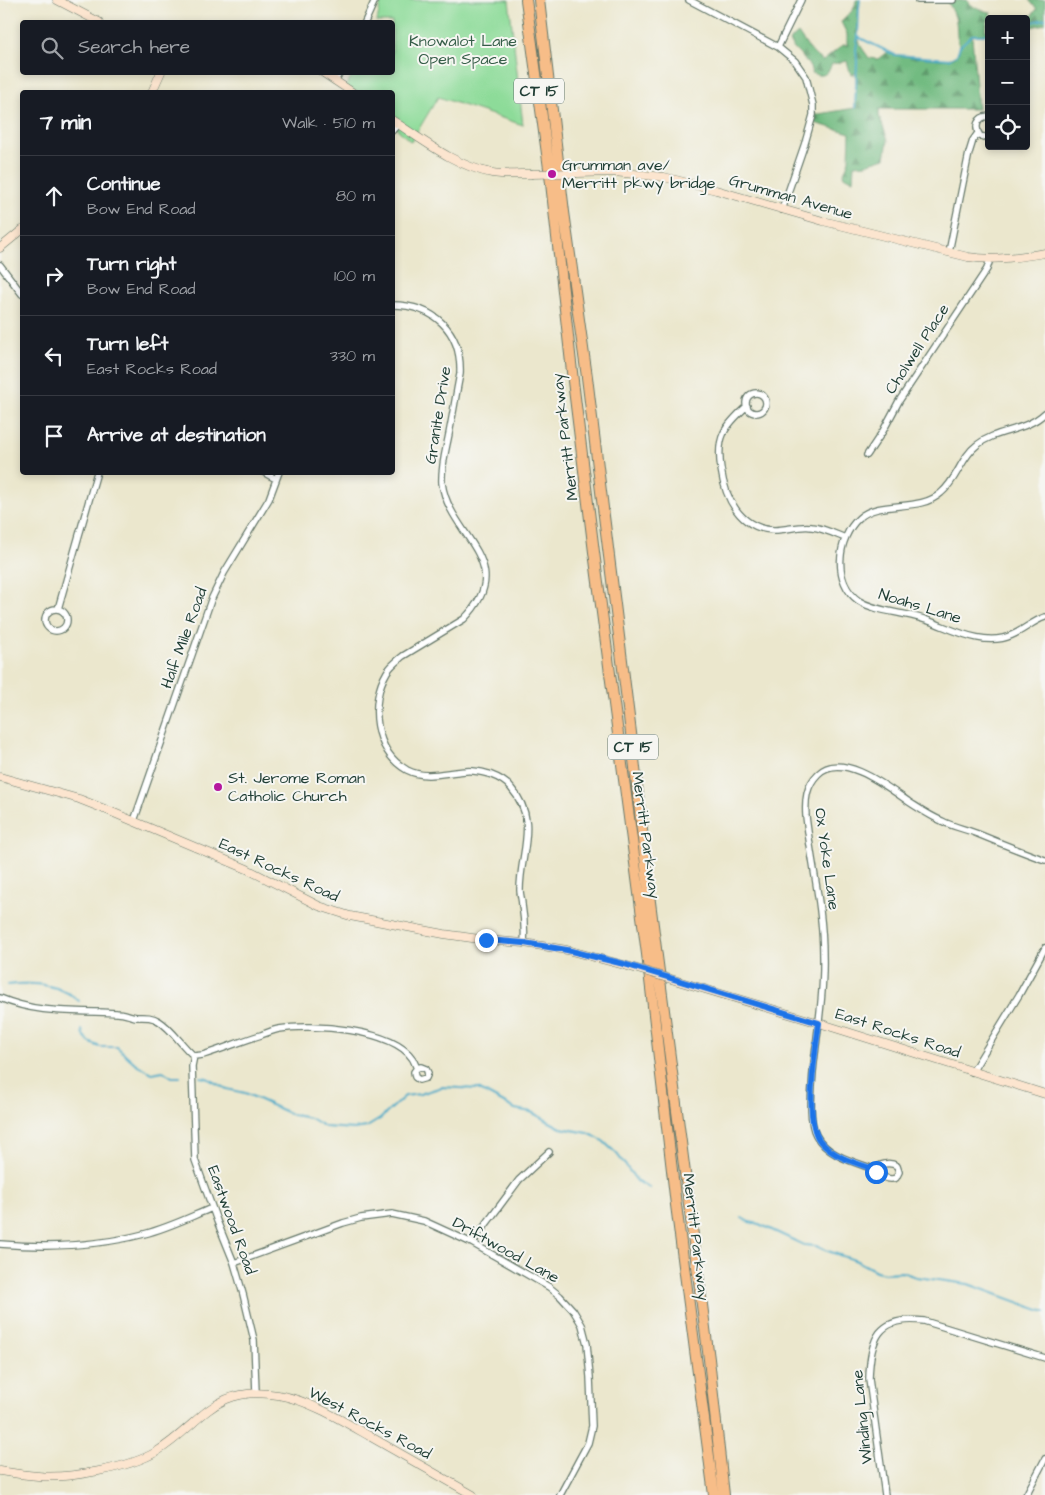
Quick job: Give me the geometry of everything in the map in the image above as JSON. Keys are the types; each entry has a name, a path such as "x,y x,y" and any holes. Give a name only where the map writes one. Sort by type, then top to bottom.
{"highway":[{"name":"Merritt Parkway","path":"526,0 551,182 594,552 646,945 676,1205 714,1495"},
{"name":"Merritt Parkway","path":"539,0 562,193 606,525 650,902 709,1359 724,1495"}],"street":[{"path":"57,0 95,20"},
{"path":"366,20 375,0"},
{"path":"689,0 778,46 795,61 806,77 813,105 810,128 782,210"},
{"path":"778,46 801,0"},
{"path":"918,0 953,0"},
{"path":"153,90 160,75"},
{"path":"326,75 349,90"},
{"path":"335,82 338,75"},
{"path":"985,117 978,121 977,127 978,133 985,137"},
{"name":"Grumman Avenue","path":"395,122 446,155 471,168 503,174 614,172 664,177 782,210 968,257 1005,259 1045,252"},
{"path":"949,252 968,153 978,133"},
{"path":"0,248 20,232"},
{"name":"Cholwell Place","path":"867,455 883,431 899,401 987,269 990,259"},
{"path":"0,265 20,291"},
{"name":"Granite Drive","path":"395,305 414,307 434,316 451,334 458,350 460,374 444,458 442,482 452,512 482,560 485,575 484,587 478,602 464,619 403,656 386,673 377,702 380,735 382,744 392,758 408,770 419,775 435,776 466,771 480,772 504,781 517,795 523,805 528,822 520,890 524,943"},
{"path":"747,406 726,427 720,443 722,478 727,496 736,511 750,522 762,528 774,530 813,527 845,538"},
{"name":"Noahs Lane","path":"1045,413 1032,424 988,439 977,445 968,454 942,493 931,500 871,510 858,518 845,538 840,566 843,581 859,601 916,617 973,637 1000,639 1012,636 1045,617"},
{"path":"58,609 96,475"},
{"name":"Half Mile Road","path":"134,821 211,600 224,573 262,512 278,476"},
{"path":"58,609 66,616 66,624 61,630 54,632 47,628 44,620 47,613 58,609"},
{"name":"Ox Yoke Lane","path":"874,1169 835,1154 820,1141 814,1129 812,1082 824,955 821,919 807,826 805,802 808,787 823,769 830,766 840,766 881,782 927,814 944,822 1045,860"},
{"name":"East Rocks Road","path":"0,777 79,800 134,821 247,869 288,891 330,910 357,918 416,930 567,950 624,964 1045,1094"},
{"path":"972,1072 1020,994 1045,948"},
{"path":"0,998 31,1008 62,1012 120,1013 152,1018 159,1021 178,1038 194,1056 203,1055 277,1029 306,1026 348,1030 364,1033 397,1045 413,1058 417,1068"},
{"name":"Eastwood Road","path":"194,1056 192,1066 196,1160 244,1294 254,1340 256,1393"},
{"path":"472,1243 519,1180 549,1152"},
{"path":"0,1244 47,1246 108,1241 145,1234 212,1208"},
{"name":"Driftwood Lane","path":"234,1262 360,1218 392,1214 424,1221 472,1243 549,1287 567,1302 579,1318 587,1344 590,1377 592,1426 588,1443 560,1495"},
{"name":"Winding Lane","path":"885,1495 869,1379 873,1346 879,1333 884,1328 900,1321 924,1322 1045,1358"},
{"name":"West Rocks Road","path":"0,1471 39,1476 79,1474 113,1468 156,1452 208,1409 224,1399 256,1393 276,1394 320,1410 473,1495"},
{"path":"1026,1495 1045,1460"}],"green space":[{"name":"Knowalot Lane Open Space","path":"381,0 509,0 523,125 438,97 411,142 395,127 395,90 348,90 345,88 352,75 395,75 395,20 377,20"},
{"path":"856,0 860,0 858,28 860,44 869,58 878,59 888,51 895,55 940,59 954,58 960,46 955,17 948,1 967,0 978,9 991,12 990,15 985,15 985,34 972,36 978,109 879,109 879,116 888,140 885,158 866,164 854,165 853,180 843,176 849,160 850,133 811,122 813,115 855,108 856,73 851,75 847,61 832,64 825,74 812,73 808,64 789,41 798,33 813,53 823,61 843,45 847,45 847,34 841,22 855,5"},
{"path":"1029,0 1045,0 1045,24 1030,28 1030,18 1037,9"}],"waterway":[{"path":"860,0 858,37 895,55 950,59 957,55 960,46 972,35 985,34"},
{"path":"1030,23 1045,19"},
{"path":"855,108 858,37"},
{"path":"8,985 36,984 55,988 79,1001"},
{"path":"82,1030 83,1035 89,1042 100,1047 117,1047 136,1064 152,1073 163,1071 172,1077 180,1077"},
{"path":"200,1077 207,1078 227,1089 245,1093 293,1115 310,1118 325,1127 354,1129 367,1127 380,1119 405,1096 420,1094 442,1087 478,1089 515,1109 531,1112 561,1128 588,1133 603,1141 617,1154 637,1181 650,1188"},
{"path":"742,1218 804,1245 816,1246 857,1261 876,1271 885,1273 902,1272 916,1277 968,1284 1045,1312"}],"place":[{"name":"Grumman ave/ Merritt pkwy bridge","path":"552,174"},
{"name":"St. Jerome Roman Catholic Church","path":"218,787"}],"route":[{"path":"486,940 524,943 567,950 624,964 819,1023 812,1082 812,1120 816,1135 835,1154 874,1169 876,1172"}]}
